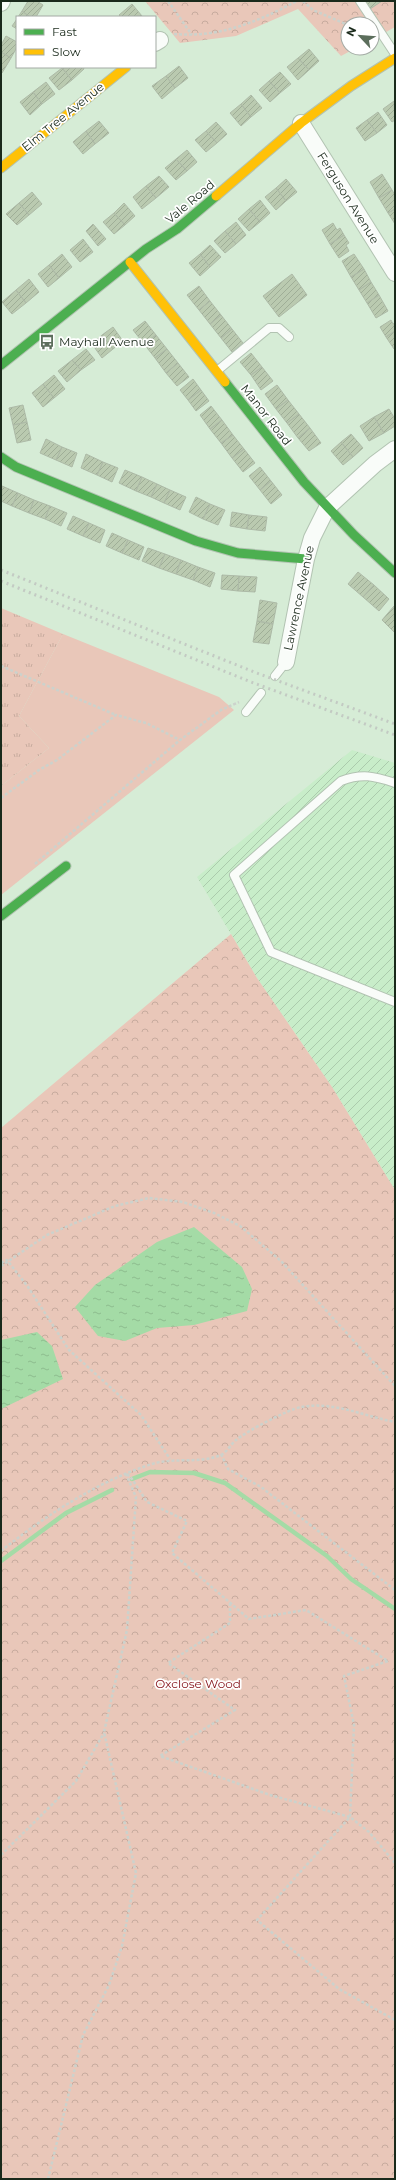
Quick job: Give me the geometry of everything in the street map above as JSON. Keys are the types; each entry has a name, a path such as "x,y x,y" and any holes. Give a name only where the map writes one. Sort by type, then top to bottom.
{"street":[{"name":"Vale Road","path":"1,366 146,249 177,229 301,123 351,86 395,58"},
{"name":"Elm Tree Avenue","path":"1,168 125,68"},
{"name":"Ferguson Avenue","path":"301,123 395,273"},
{"name":"Manor Road","path":"130,262 304,482 327,508 395,573"},
{"name":"Lawrence Avenue","path":"286,662 306,559 312,538 327,508 375,464 395,450"},
{"path":"1,457 16,467 196,540 238,553 306,559"},
{"path":"1,916 66,866"}],"lane":[{"path":"360,1 395,54"},
{"path":"216,371 269,328 279,328 289,337"},
{"path":"275,676 286,662"},
{"path":"246,712 259,696"},
{"path":"395,783 367,776 355,776 340,780 234,875 271,952 395,1002"}],"path":[{"path":"168,1 192,35"},
{"path":"157,42 172,34 192,35 237,28 269,15 297,1"},
{"path":"303,1 313,10 340,22"},
{"path":"1,666 116,716 146,723 180,740"},
{"path":"31,868 180,740 221,710 245,699 259,696"},
{"path":"1,798 39,770 57,760 116,716"},
{"path":"1,1263 47,1235 115,1206 149,1198 183,1202 214,1212 240,1226 281,1260 395,1386"},
{"path":"1,1266 7,1260"},
{"path":"7,1260 28,1287 69,1350 141,1415 170,1460"},
{"path":"1,1551 36,1524 76,1500 126,1474 170,1460 196,1459 222,1454 236,1440 260,1426 300,1407 335,1406 395,1422"},
{"path":"222,1454 228,1469 261,1487 395,1590"},
{"path":"126,1474 132,1478 148,1502 188,1521 172,1553 249,1619 306,1610 388,1661 344,1676 354,1725 350,1817 257,1920 339,1989 395,2020"},
{"path":"1,1855 76,1781 104,1732 127,1630 136,1497 126,1474"},
{"path":"230,1603 230,1623 168,1663 235,1710 160,1756 270,1795 350,1817 369,1832 395,1863"},
{"path":"48,2179 83,2035 109,1985 122,1946 136,1873 104,1732"}],"shaded area":[{"path":"352,750 395,763 395,1190 332,1087 257,978 197,877"}],"green space":[{"path":"145,1 395,1 395,27 380,35 380,16 340,16 340,55 298,9 236,36 180,43"},
{"path":"1,608 63,634 19,716 49,748 1,786"},
{"path":"63,634 219,697 234,710 1,895 1,786 49,748 19,716"},
{"name":"Oxclose Wood","path":"231,934 257,978 332,1087 395,1190 395,2179 1,2179 1,1128"}],"water":[{"path":"194,1227 242,1267 252,1289 247,1311 194,1325 157,1328 125,1341 98,1336 75,1307 95,1285 157,1242"},
{"path":"37,1332 52,1346 63,1379 1,1409 1,1340"}],"building":[{"path":"28,1 37,1 43,5 37,16 29,16 22,11"},
{"path":"365,1 382,1 370,9"},
{"path":"132,4 142,16 120,16 119,15"},
{"path":"22,11 29,16 19,16"},
{"path":"16,20 16,28 12,26"},
{"path":"6,36 16,41 16,49 11,58 1,52 1,45"},
{"path":"309,49 319,61 309,70 298,58"},
{"path":"1,52 11,58 2,73 1,72"},
{"path":"298,58 309,70 298,80 287,67"},
{"path":"179,66 188,78 175,88 166,76"},
{"path":"62,68 84,68 84,69 72,80"},
{"path":"62,68 72,80 59,90 49,78"},
{"path":"280,72 291,84 280,93 269,81"},
{"path":"166,76 175,88 162,99 152,86"},
{"path":"269,81 280,93 270,102 259,90"},
{"path":"46,82 55,94 42,104 33,92"},
{"path":"33,92 42,104 30,115 20,102"},
{"path":"251,95 262,108 251,117 241,104"},
{"path":"394,101 395,120 392,122 383,109"},
{"path":"241,104 251,117 241,126 230,113"},
{"path":"378,112 387,125 377,133 367,120"},
{"path":"367,120 377,133 365,141 356,128"},
{"path":"99,121 109,133 95,144 86,131"},
{"path":"216,122 227,134 217,143 206,131"},
{"path":"86,131 95,144 83,154 73,142"},
{"path":"206,131 217,143 206,152 195,140"},
{"path":"187,150 197,162 187,171 176,159"},
{"path":"176,159 187,171 176,180 165,168"},
{"path":"382,174 392,190 379,198 370,182"},
{"path":"159,176 169,187 156,198 146,186"},
{"path":"286,179 297,192 286,201 276,188"},
{"path":"146,186 156,198 142,209 133,197"},
{"path":"276,188 286,201 276,210 265,197"},
{"path":"392,190 395,195 395,209 388,213 379,198"},
{"path":"32,192 42,204 29,215 19,203"},
{"path":"260,200 270,213 260,222 249,209"},
{"path":"19,203 29,215 17,225 6,214"},
{"path":"124,203 135,216 125,225 114,213"},
{"path":"249,209 260,222 249,231 238,219"},
{"path":"395,209 395,224 388,213"},
{"path":"114,213 125,225 114,234 103,222"},
{"path":"236,222 246,235 236,244 225,231"},
{"path":"333,223 337,230 340,228 344,235 330,244 322,230"},
{"path":"93,224 106,239 98,246 86,231"},
{"path":"225,231 236,244 225,253 214,241"},
{"path":"344,235 349,243 346,245 349,251 339,258 330,244"},
{"path":"83,239 93,252 80,262 70,250"},
{"path":"210,245 221,257 210,267 200,254"},
{"path":"62,254 72,267 59,278 49,265"},
{"path":"200,254 210,267 200,276 189,263"},
{"path":"354,254 364,269 351,277 342,261"},
{"path":"49,265 59,278 48,287 38,274"},
{"path":"364,269 371,282 359,290 351,277"},
{"path":"292,274 307,295 279,317 263,296"},
{"path":"29,279 39,292 26,303 16,290"},
{"path":"371,282 379,295 367,303 359,290"},
{"path":"199,286 210,301 199,310 187,295"},
{"path":"16,290 26,303 12,314 2,302"},
{"path":"379,295 388,311 376,318 367,303"},
{"path":"210,301 221,315 210,324 199,310"},
{"path":"221,315 232,329 221,338 210,324"},
{"path":"391,320 393,324 395,323 395,331 386,337 380,327"},
{"path":"145,321 156,335 144,344 133,330"},
{"path":"113,327 123,341 113,349 102,335"},
{"path":"232,329 243,343 232,352 221,338"},
{"path":"395,331 395,348 394,349 386,337"},
{"path":"102,335 113,349 102,358 92,344"},
{"path":"156,335 167,349 155,358 144,344"},
{"path":"86,349 95,360 81,370 72,360"},
{"path":"167,349 178,363 166,373 155,358"},
{"path":"251,353 262,367 251,375 240,362"},
{"path":"72,360 81,370 67,382 58,371"},
{"path":"178,363 189,377 177,386 166,373"},
{"path":"262,367 273,381 261,390 251,375"},
{"path":"54,375 65,389 54,398 43,384"},
{"path":"193,379 201,390 188,400 180,390"},
{"path":"43,384 54,398 43,407 32,393"},
{"path":"277,385 288,400 276,409 265,394"},
{"path":"201,390 209,401 196,411 188,400"},
{"path":"288,400 299,414 287,423 276,409"},
{"path":"23,405 27,422 13,425 9,408"},
{"path":"211,406 222,420 210,429 200,415"},
{"path":"389,409 395,419 395,426 384,433 374,417"},
{"path":"299,414 310,428 298,438 287,423"},
{"path":"374,417 384,433 369,441 360,426"},
{"path":"222,420 233,435 221,443 210,429"},
{"path":"27,422 31,440 17,443 13,425"},
{"path":"310,428 321,443 309,451 298,438"},
{"path":"351,434 363,448 353,457 341,442"},
{"path":"233,435 244,449 232,458 221,443"},
{"path":"46,439 62,447 56,460 40,453"},
{"path":"341,442 353,457 343,465 331,451"},
{"path":"62,447 77,453 72,467 56,460"},
{"path":"244,449 255,463 243,472 232,458"},
{"path":"86,454 103,462 97,475 81,468"},
{"path":"103,462 118,468 112,482 97,475"},
{"path":"260,467 271,481 260,490 249,476"},
{"path":"125,470 142,477 136,491 119,483"},
{"path":"142,477 157,484 151,497 136,491"},
{"path":"271,481 282,495 271,504 260,490"},
{"path":"157,484 170,490 164,503 151,497"},
{"path":"2,486 18,493 12,506 1,501"},
{"path":"170,490 186,497 180,510 164,503"},
{"path":"18,493 34,500 29,513 12,506"},
{"path":"196,497 210,504 203,519 189,512"},
{"path":"34,500 50,506 45,519 29,513"},
{"path":"210,504 225,510 218,525 203,519"},
{"path":"50,506 67,513 61,526 45,519"},
{"path":"232,512 249,515 247,529 230,526"},
{"path":"249,515 267,517 265,531 247,529"},
{"path":"73,516 89,523 83,536 67,529"},
{"path":"89,523 105,530 100,543 83,536"},
{"path":"112,533 128,540 122,553 106,546"},
{"path":"128,540 144,547 139,560 122,553"},
{"path":"148,548 165,554 159,568 142,561"},
{"path":"165,554 181,560 176,574 159,568"},
{"path":"181,560 198,567 193,580 176,574"},
{"path":"198,567 215,573 210,587 193,580"},
{"path":"358,572 374,585 363,597 348,584"},
{"path":"222,575 239,576 238,591 221,589"},
{"path":"239,576 257,577 255,592 238,591"},
{"path":"374,585 389,599 379,611 363,597"},
{"path":"260,600 277,603 273,624 257,621"},
{"path":"394,606 395,631 394,632 382,620"},
{"path":"257,621 273,624 269,644 253,642"}],"waterway":[{"path":"132,1479 150,1472 194,1473 225,1483 327,1556 351,1579 395,1609"},
{"path":"1,1561 66,1513 112,1490"}],"railway":[{"path":"1,570 254,672 395,724"},
{"path":"1,581 251,682 395,735"}],"traffic: fast":[{"path":"1,365 146,249 177,229 216,196"},
{"path":"225,382 304,482 354,535 395,573"},
{"path":"1,457 16,467 196,541 238,553 306,559"},
{"path":"1,916 66,866"}],"traffic: slow":[{"path":"216,196 301,123 351,86 395,58"},
{"path":"1,168 125,68"},
{"path":"130,262 225,382"}],"place":[{"name":"Mayhall Avenue","path":"47,342"}]}
